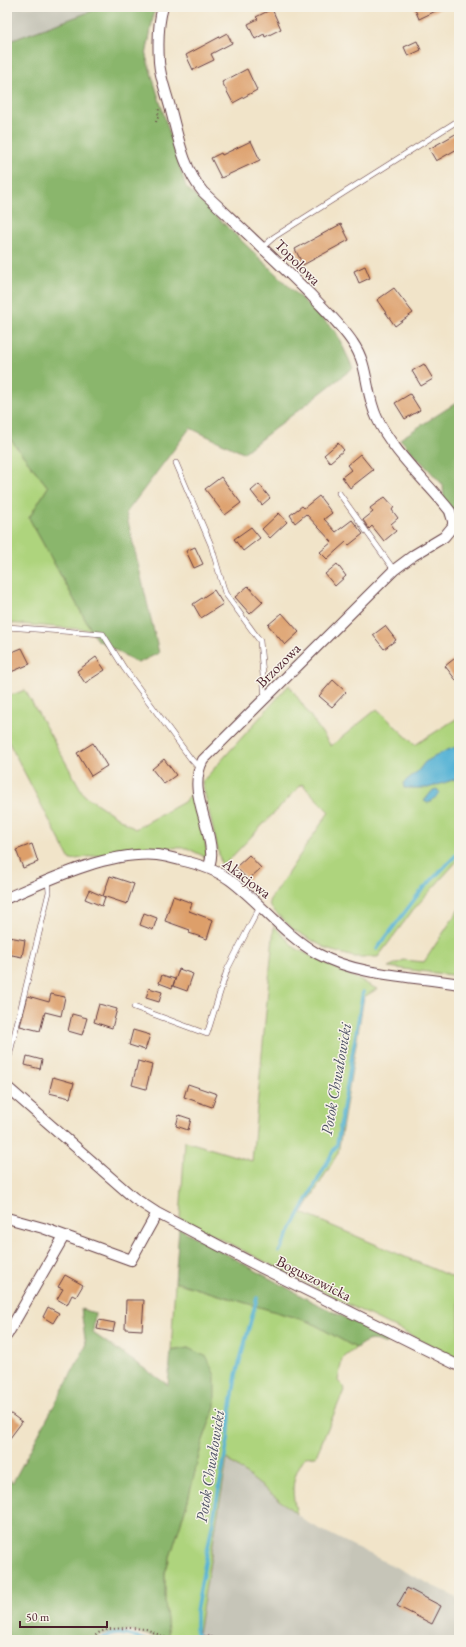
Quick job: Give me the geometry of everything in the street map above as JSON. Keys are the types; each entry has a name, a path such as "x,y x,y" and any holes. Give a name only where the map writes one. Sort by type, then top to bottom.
{"street":[{"name":"Topolowa","path":"163,7 160,27 159,63 161,77 187,166 197,185 328,313 352,341 364,366 372,405 382,428 450,511 456,526"},
{"name":"Brzozowa","path":"199,768 209,753 394,570 414,555 444,537 456,526"},
{"path":"199,768 197,776 198,795 212,853 209,868"},
{"name":"Akacjowa","path":"7,898 78,868 142,855 157,855 196,863 229,879 260,905 295,938 307,947 334,961 356,968 381,973 459,984"},
{"name":"Boguszowicka","path":"7,1087 134,1198 157,1213 260,1267 459,1366"},
{"path":"7,1218 64,1236 131,1260 157,1213"},
{"path":"7,1335 64,1236"}],"lane":[{"path":"262,248 274,237 459,120"},
{"path":"176,463 211,545 225,593 260,641 265,699"},
{"path":"339,493 394,570"},
{"path":"7,627 103,634 124,668 199,768"},
{"path":"7,1065 49,892 48,880"},
{"path":"134,1007 207,1034 227,970 260,905"},
{"path":"206,1638 213,1640"}],"path":[{"path":"89,1640 100,1632 109,1629 129,1628 146,1629 166,1638 182,1640"}],"shaded area":[{"path":"7,7 103,7 7,42"},
{"path":"227,1459 308,1523 459,1599 459,1640 197,1640"}],"green space":[{"path":"103,7 155,7 146,56 186,187 336,332 353,368 243,453 190,428 126,513 159,653 138,663 96,639 29,518 48,487 7,435 7,42"},
{"path":"459,401 459,516 445,518 443,485 400,439"},
{"path":"7,435 48,487 29,518 91,630 7,623"},
{"path":"289,685 331,746 377,709 415,745 459,717 459,859 413,910 378,957 354,957 329,950 294,930 270,907 269,901 329,812 302,784 222,867 202,782"},
{"path":"25,690 84,795 135,829 184,802 193,791 207,851 205,857 187,848 146,847 70,860 7,739 7,697"},
{"path":"459,909 459,976 388,967 404,960 424,962"},
{"path":"274,926 295,948 377,989 364,997 338,1153 302,1213 459,1280 459,1359 351,1306 180,1218 185,1141 252,1161"},
{"path":"179,1228 309,1300 389,1339 386,1344 370,1340 356,1348 310,1322 175,1282"},
{"path":"175,1282 310,1322 356,1348 342,1359 338,1381 345,1388 316,1456 305,1457 297,1471 293,1491 297,1514 227,1459 197,1640 169,1640 165,1602 165,1573 188,1500 202,1443 215,1407 188,1348 171,1351"},
{"path":"81,1309 95,1313 93,1333 168,1385 171,1351 188,1348 207,1357 215,1376 215,1407 202,1443 188,1500 165,1573 165,1602 169,1640 129,1631 102,1634 94,1640 7,1640 7,1479 13,1482 86,1346"}],"water":[{"path":"459,746 459,778 428,788 404,788 403,783 418,771 425,762 447,750"},
{"path":"437,789 440,793 432,801 428,803 424,801 433,790"}],"building":[{"path":"414,7 444,7 419,19"},
{"path":"272,9 281,29 265,37 264,34 255,39 248,24 258,19 256,17"},
{"path":"227,33 232,43 211,54 214,60 193,70 186,55"},
{"path":"417,41 421,50 408,56 404,47"},
{"path":"247,69 257,90 233,103 222,82"},
{"path":"459,132 459,148 436,161 429,149"},
{"path":"251,141 260,160 221,178 211,158 221,153 222,155"},
{"path":"341,224 349,240 303,265 295,249"},
{"path":"365,266 370,278 359,283 354,271"},
{"path":"394,288 413,313 395,326 377,300"},
{"path":"424,364 433,379 421,386 412,371"},
{"path":"410,394 420,410 405,419 395,403"},
{"path":"338,443 344,450 330,462 324,455"},
{"path":"360,454 373,470 350,488 342,477 351,470 347,465"},
{"path":"221,477 241,503 225,515 205,489"},
{"path":"259,484 270,498 262,505 251,491"},
{"path":"319,496 332,513 324,519 336,532 352,520 363,534 349,545 346,542 327,559 320,552 332,542 306,514 295,523 290,515 302,506 304,508"},
{"path":"385,497 394,507 392,510 398,518 391,524 396,531 384,541 372,526 369,529 363,520 373,512 370,508"},
{"path":"279,513 287,522 270,538 262,529"},
{"path":"251,527 260,538 243,551 234,539"},
{"path":"195,547 203,564 194,568 186,551"},
{"path":"337,564 346,576 335,586 325,574"},
{"path":"248,586 263,602 250,614 235,597"},
{"path":"214,590 223,604 201,618 193,604"},
{"path":"282,613 299,632 285,645 268,625"},
{"path":"385,626 396,640 384,649 373,635"},
{"path":"22,648 30,664 11,672 7,662 7,654"},
{"path":"459,655 459,684 445,666"},
{"path":"96,657 105,670 85,683 77,671"},
{"path":"333,680 346,692 332,707 319,696"},
{"path":"93,743 107,766 91,776 77,753"},
{"path":"164,759 176,775 164,784 152,769"},
{"path":"32,844 38,862 23,868 16,850"},
{"path":"249,855 261,868 248,880 236,867"},
{"path":"110,876 134,884 127,904 103,896"},
{"path":"89,890 105,897 102,906 85,899"},
{"path":"173,896 192,903 189,911 213,920 207,939 189,933 190,930 165,921"},
{"path":"144,913 157,918 153,930 140,925"},
{"path":"9,937 25,940 22,957 7,954"},
{"path":"179,969 193,974 187,991 173,986"},
{"path":"162,975 175,979 172,988 159,983"},
{"path":"149,988 162,992 159,1002 146,998"},
{"path":"51,994 65,997 61,1016 45,1012 40,1031 20,1026 28,996 49,1002"},
{"path":"99,1004 117,1009 112,1028 94,1022"},
{"path":"72,1014 87,1018 82,1035 68,1031"},
{"path":"133,1030 150,1035 145,1050 129,1045"},
{"path":"27,1056 42,1060 40,1069 25,1065"},
{"path":"138,1061 152,1065 146,1089 132,1085"},
{"path":"53,1077 74,1083 70,1098 49,1093"},
{"path":"188,1084 217,1094 212,1107 184,1097"},
{"path":"179,1115 191,1119 188,1130 176,1126"},
{"path":"65,1275 83,1285 76,1297 72,1295 67,1305 57,1299 63,1289 58,1287"},
{"path":"126,1300 144,1300 142,1330 125,1329"},
{"path":"48,1307 59,1313 53,1323 43,1317"},
{"path":"99,1320 115,1323 113,1332 97,1329"},
{"path":"7,1411 22,1422 7,1442"},
{"path":"407,1588 441,1606 432,1624 397,1606"}],"waterway":[{"name":"Potok Chwałowicki","path":"377,949 420,892 459,852"},
{"name":"Potok Chwałowicki","path":"279,1252 337,1144 363,992"},
{"name":"Potok Chwałowicki","path":"198,1640 196,1629 196,1611 228,1440 236,1375 257,1298"},
{"path":"99,1640 116,1634 127,1635 145,1640"}]}
